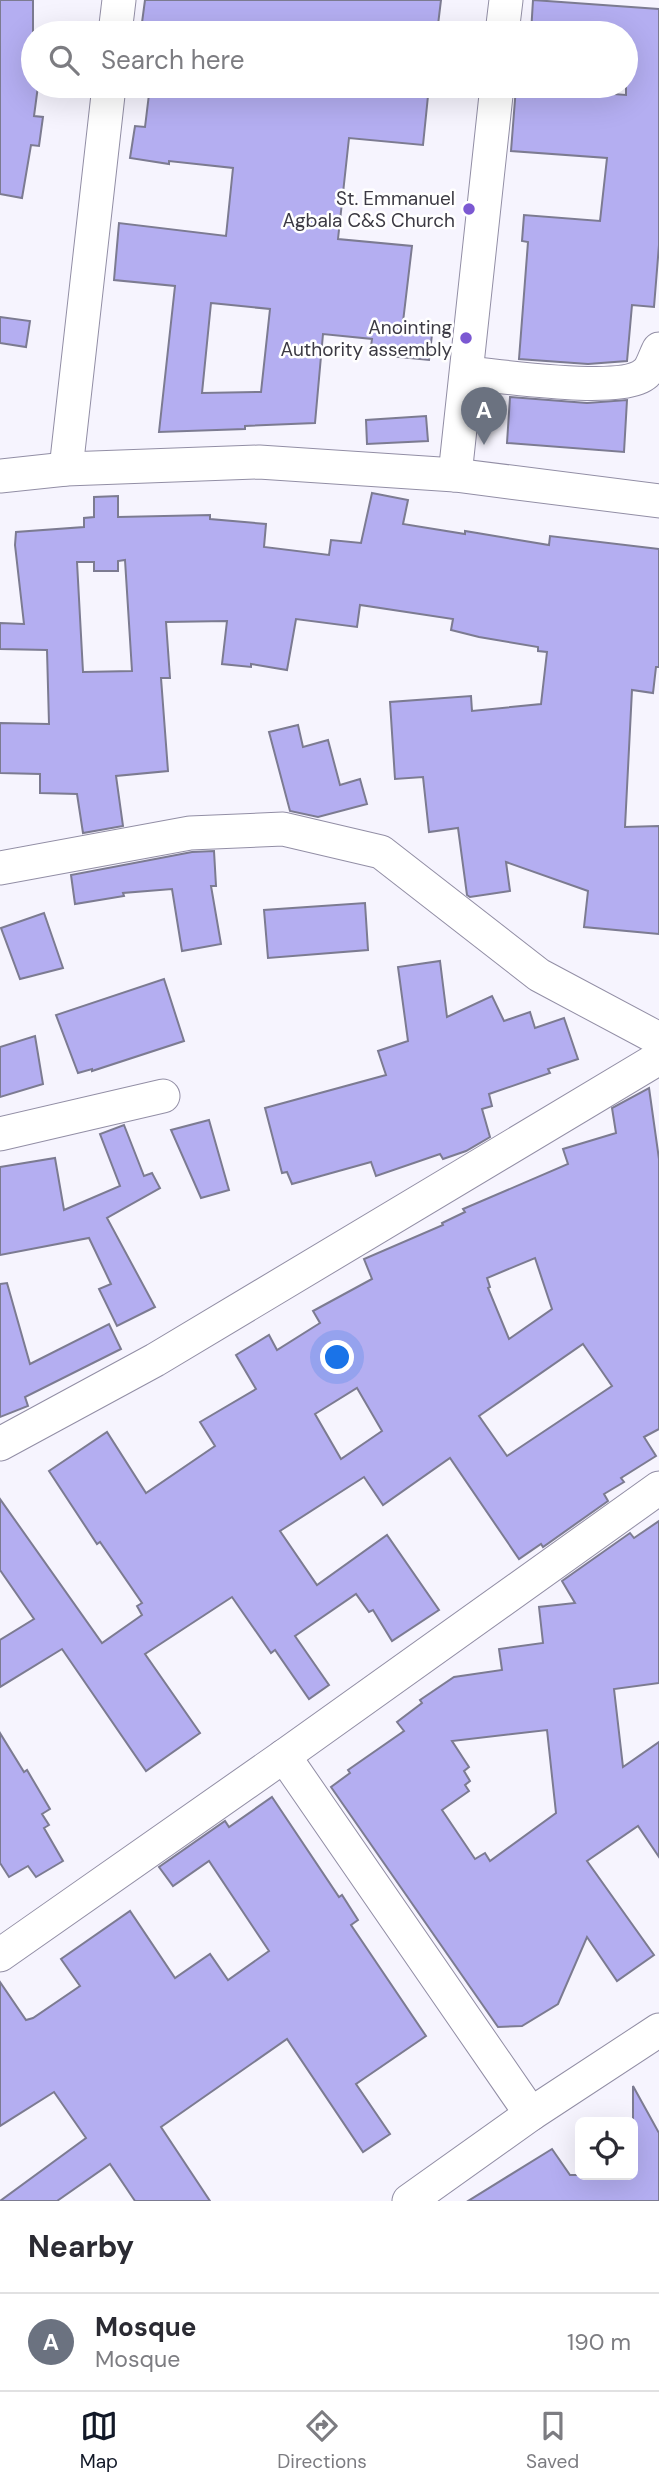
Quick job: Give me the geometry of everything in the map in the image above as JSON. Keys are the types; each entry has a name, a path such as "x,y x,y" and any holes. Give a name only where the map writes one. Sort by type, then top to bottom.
{"street":[{"path":"116,21 118,0"},
{"path":"503,21 506,0"},
{"path":"66,469 108,98"},
{"path":"455,475 496,98"},
{"path":"467,373 606,385 630,381 646,373 659,349"},
{"path":"0,476 66,469 259,462 455,475 659,500"},
{"path":"0,868 190,833 283,829 381,852 539,975 659,1039"},
{"path":"0,1444 155,1360 659,1058"},
{"path":"0,1134 163,1096"},
{"path":"0,1955 659,1488"},
{"path":"284,1756 531,2115"},
{"path":"409,2201 531,2115 659,2030"}],"building":[{"path":"0,0 33,0 33,21 21,21 21,98 36,98 34,116 43,117 39,146 31,145 22,198 0,194"},
{"path":"145,0 441,0 438,21 142,21"},
{"path":"533,0 659,9 659,245 654,307 632,305 627,361 588,364 519,359 528,242 522,241 524,215 600,221 607,158 511,151 515,98 638,98 638,21 532,21"},
{"path":"149,98 428,98 423,145 349,138 338,239 412,246 403,322 433,326 429,360 370,354 372,339 323,334 315,423 159,432 175,286 114,280 119,223 226,236 233,168 169,161 169,164 130,158 135,126 145,127","holes":["211,303 270,309 261,392 202,393"]},
{"path":"0,317 30,321 26,347 0,343"},
{"path":"510,397 587,403 627,400 624,452 507,443"},
{"path":"426,416 428,441 367,444 366,420"},
{"path":"372,493 408,500 403,524 549,545 550,536 659,549 659,667 656,667 653,693 632,690 625,827 659,826 659,934 584,927 588,891 506,862 510,891 470,897 467,895 458,828 429,832 423,777 395,779 390,702 471,696 472,711 541,704 547,652 538,651 538,647 451,630 453,619 360,605 357,627 296,619 287,670 251,664 251,667 222,664 227,621 166,622 170,678 161,678 168,771 116,776 123,826 83,833 77,794 40,793 40,774 0,773 0,723 49,724 47,650 0,649 0,623 24,624 15,545 16,532 84,527 84,518 94,517 94,497 118,496 118,517 210,515 210,519 266,524 264,547 329,555 331,540 361,543","holes":["125,560 132,671 83,672 77,562 94,562 94,571 118,571 118,561"]},
{"path":"298,725 303,747 328,740 340,785 360,779 367,804 318,817 290,811 269,732"},
{"path":"214,851 216,886 211,886 221,944 182,951 172,889 123,893 124,896 75,904 71,875 192,852"},
{"path":"365,903 368,950 268,958 264,910"},
{"path":"44,913 63,968 20,979 1,928"},
{"path":"440,961 447,1017 492,996 504,1021 530,1012 535,1028 564,1018 578,1059 548,1069 550,1073 489,1094 492,1106 482,1109 490,1137 466,1151 443,1159 440,1154 376,1176 371,1162 292,1184 287,1172 282,1173 265,1108 386,1075 378,1051 408,1041 398,967"},
{"path":"164,979 184,1041 92,1071 78,1073 56,1015"},
{"path":"35,1036 43,1084 0,1097 0,1047"},
{"path":"649,1088 659,1159 659,1429 644,1437 656,1456 621,1478 624,1482 604,1494 608,1501 543,1547 541,1544 519,1559 450,1458 383,1505 364,1477 280,1531 317,1585 387,1535 439,1610 392,1641 373,1610 369,1612 356,1594 295,1636 329,1685 309,1699 275,1650 271,1653 232,1597 145,1654 200,1733 146,1771 62,1649 0,1687 0,1640 34,1619 0,1570 0,1499 102,1643 142,1615 137,1606 142,1603 100,1542 97,1544 49,1471 107,1432 146,1493 215,1446 200,1422 256,1389 236,1355 269,1335 277,1350 320,1323 313,1311 372,1279 364,1259 443,1225 442,1223 465,1212 463,1209 568,1164 563,1149 616,1133 612,1108","holes":["535,1258 552,1309 509,1339 488,1288 487,1278","583,1344 612,1386 507,1456 479,1416","357,1388 382,1431 341,1459 315,1414"]},
{"path":"209,1120 229,1190 201,1198 171,1130"},
{"path":"124,1125 144,1176 152,1173 160,1188 107,1218 155,1307 117,1326 99,1289 111,1284 89,1238 0,1255 0,1167 55,1158 64,1210 120,1186 100,1134"},
{"path":"7,1283 30,1364 109,1324 121,1349 25,1397 28,1406 0,1417 0,1284"},
{"path":"659,1521 659,1683 614,1689 623,1767 659,1742 659,1857 638,1826 587,1861 654,1955 617,1981 587,1937 558,2004 522,2026 498,2027 331,1787 350,1773 348,1770 404,1731 397,1722 422,1703 420,1700 454,1677 502,1670 499,1649 543,1643 539,1607 575,1603 562,1581 630,1533 634,1538","holes":["547,1730 556,1813 490,1861 485,1853 475,1859 442,1810 469,1791 465,1785 470,1781 464,1771 469,1767 452,1741"]},
{"path":"0,1733 24,1772 27,1770 50,1809 42,1814 49,1825 44,1828 63,1861 36,1877 28,1866 9,1877 0,1863"},
{"path":"272,1797 339,1897 342,1895 358,1920 351,1925 426,2036 356,2084 390,2134 363,2152 287,2039 161,2127 210,2201 135,2201 110,2164 57,2201 0,2201 86,2138 54,2092 0,2126 0,1982 26,2020 33,2018 80,1986 61,1959 130,1911 175,1978 210,1954 228,1980 269,1951 209,1861 173,1886 159,1867 225,1821 229,1827"},
{"path":"633,2086 659,2133 659,2201 468,2201 552,2149 570,2175 575,2175 575,2180 638,2180 638,2117 633,2117"}],"place":[{"name":"St. Emmanuel Agbala C&S Church","path":"469,209"},
{"name":"Anointing Authority assembly","path":"466,338"},
{"name":"Mosque","path":"484,445"}]}
